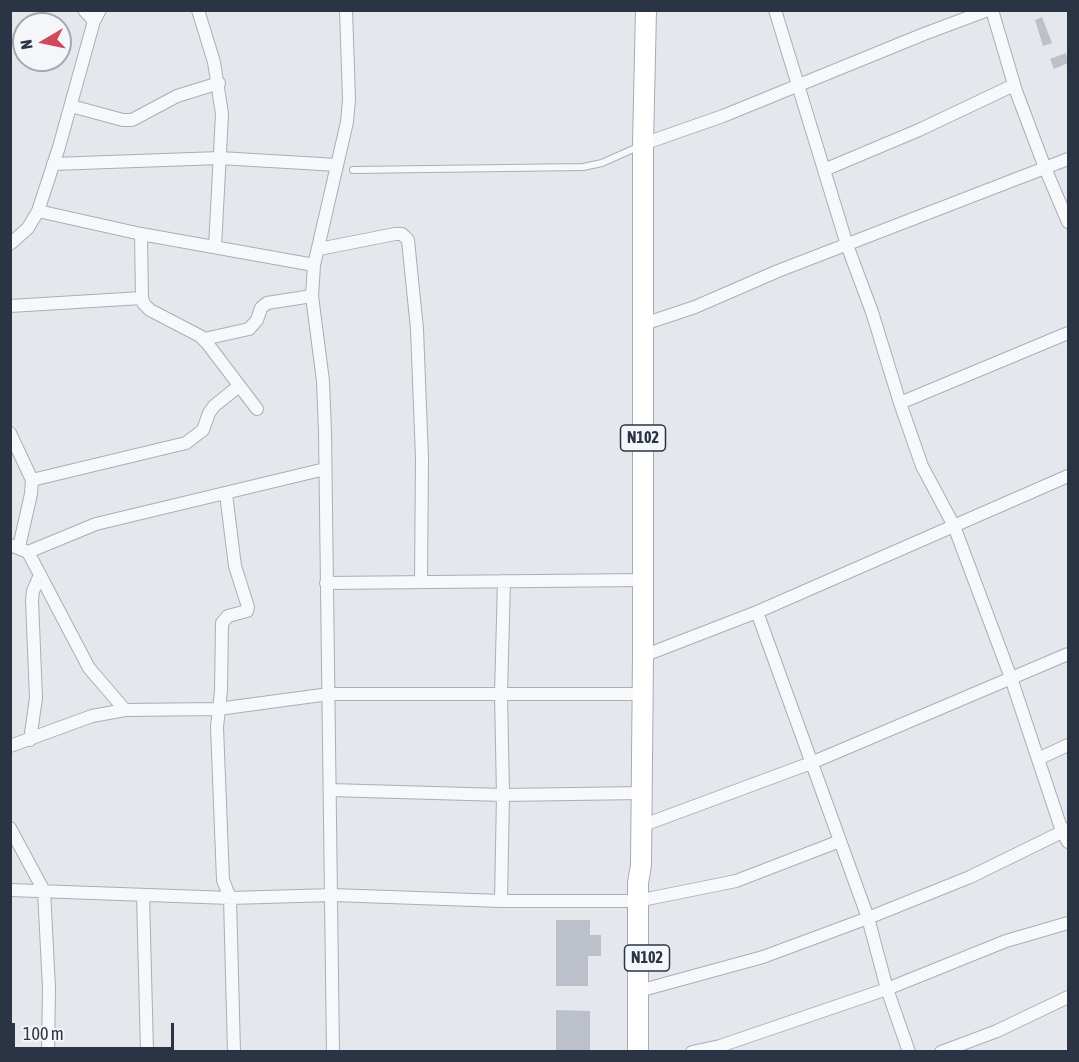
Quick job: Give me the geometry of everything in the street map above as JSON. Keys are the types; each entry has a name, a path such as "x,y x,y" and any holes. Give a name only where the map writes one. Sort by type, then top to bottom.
{"main road":[{"name":"N102","path":"638,1052 642,901 647,883 641,865 644,656 643,144 646,10"},
{"name":"N102","path":"642,901 646,1052"}],"street":[{"path":"10,244 28,228 38,211 54,164 97,16 84,10"},
{"path":"198,10 219,83 222,114 216,247"},
{"path":"333,1052 333,896 323,381 312,296 314,265 347,122 349,99 346,10"},
{"path":"646,989 763,957 970,877 1066,834 954,526 922,466 900,404 872,312 847,245 775,10"},
{"path":"643,144 723,116 990,10 1014,85 1068,222"},
{"path":"71,106 123,120 132,120 177,96 219,83"},
{"path":"824,170 919,130 1014,85"},
{"path":"54,164 220,158 337,165"},
{"path":"644,324 695,307 778,271 1068,159"},
{"path":"38,211 141,234 314,265"},
{"path":"141,234 144,304 150,310 204,339 257,410"},
{"path":"319,249 395,234 402,234 408,240 417,329 422,458 421,582"},
{"path":"204,339 249,329 257,320 261,308 267,303 312,296"},
{"path":"10,306 142,298"},
{"path":"900,404 1068,333"},
{"path":"32,480 186,443 203,430 214,406 238,386"},
{"path":"10,433 32,480 19,548"},
{"path":"19,548 96,524 325,469"},
{"path":"644,656 757,612 1068,476"},
{"path":"226,494 235,566 248,607 247,611 228,616 222,623 221,691 217,727 223,880 230,898 234,1052"},
{"path":"19,548 40,575 89,668 126,710"},
{"path":"30,740 36,698 32,600 40,575"},
{"path":"326,583 643,580"},
{"path":"501,901 503,795 501,694 504,581"},
{"path":"757,612 868,918 887,989 909,1052"},
{"path":"641,826 811,763 1068,654"},
{"path":"10,746 92,716 126,710 218,709 329,694 643,694"},
{"path":"1038,759 1068,745"},
{"path":"330,789 503,795 642,793"},
{"path":"10,828 44,891 49,988 48,1052"},
{"path":"10,890 230,898 333,896 501,901 642,901 736,881 840,841"},
{"path":"143,895 147,1052"},
{"path":"692,1052 720,1046 887,989 1006,941 1068,923"},
{"path":"941,1052 997,1030 1068,997"}],"lane":[{"path":"353,170 583,167 602,163 643,144"}],"building":[{"path":"1042,17 1052,43 1043,46 1035,20"},
{"path":"1066,53 1068,63 1054,69 1050,59"},
{"path":"556,920 590,920 590,935 601,935 601,956 588,956 588,986 556,986"},
{"path":"556,1010 590,1011 590,1052 556,1052"}]}
